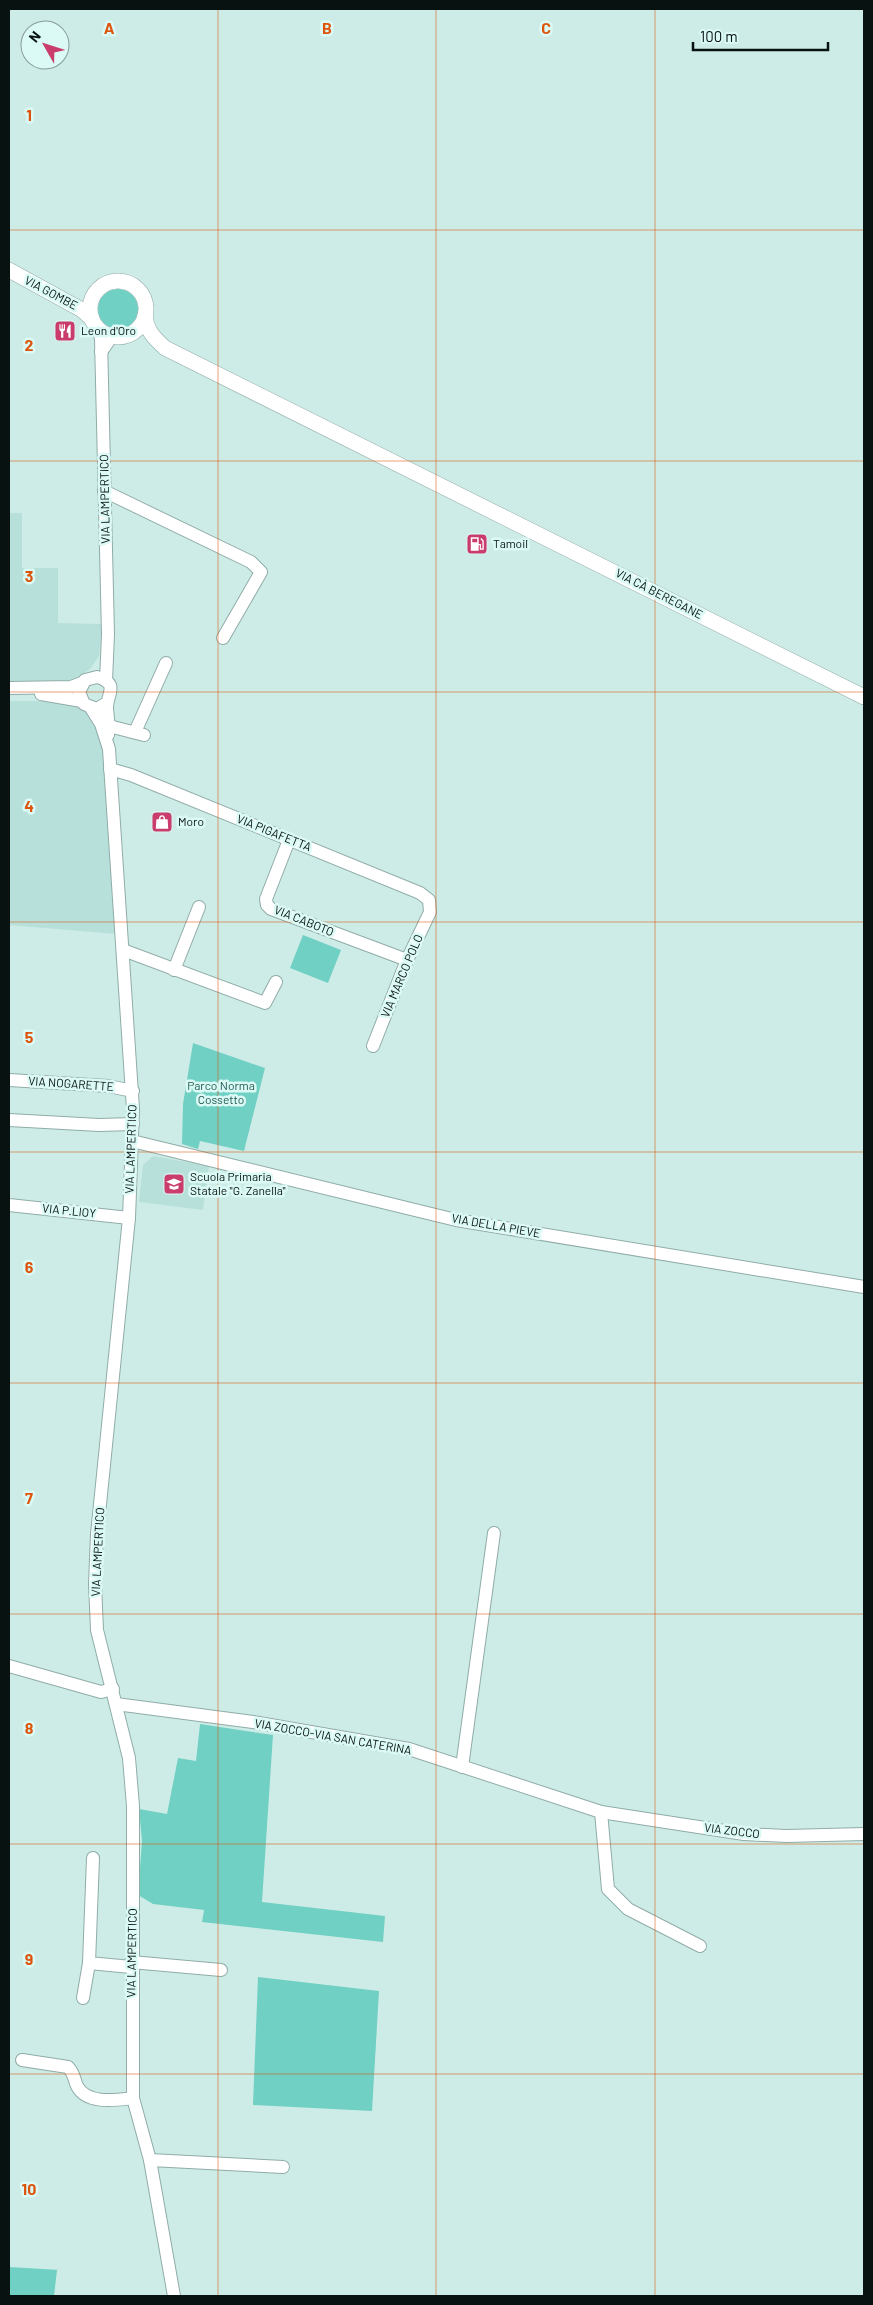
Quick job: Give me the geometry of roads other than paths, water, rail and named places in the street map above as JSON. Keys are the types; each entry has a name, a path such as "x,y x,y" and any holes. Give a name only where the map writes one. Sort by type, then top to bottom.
{"main road":[{"name":"VIA GOMBE","path":"9,270 82,310 95,323"},
{"path":"52,293 70,297 80,296 105,284 119,281 134,286 144,299 146,326 151,335 165,348"},
{"path":"105,284 93,295 91,303 95,323 104,332 121,336 133,335 165,348"},
{"path":"121,336 138,328 145,315"},
{"name":"VIA CÀ BEREGANE","path":"165,348 453,490 864,697"}],"street":[{"name":"VIA LAMPERTICO","path":"95,323 101,339 108,646 106,681 112,694 107,703 108,739 133,1090 129,1218 97,1534 95,1576 97,1630 129,1758 134,1856 132,1964 133,2098 150,2160 174,2296"},
{"path":"101,352 110,339 121,336"},
{"path":"104,491 217,544 251,562 258,568 261,572 223,638"},
{"name":"VIA LAMPERTICO","path":"87,680 99,670 108,646"},
{"path":"109,726 139,734 166,663"},
{"path":"9,688 71,687 97,677 106,681"},
{"path":"86,704 80,692 87,680"},
{"path":"9,694 47,694 102,707 107,703"},
{"name":"VIA LAMPERTICO","path":"86,704 102,724 108,739"},
{"name":"VIA PIGAFETTA","path":"110,770 132,775 420,893 429,900 430,907"},
{"name":"VIA CABOTO","path":"289,840 266,899 267,905 279,912 407,960"},
{"path":"174,970 199,907"},
{"name":"VIA MARCO POLO","path":"374,1046 407,960 430,912 430,907"},
{"path":"123,950 265,1003 276,982"},
{"name":"VIA NOGARETTE","path":"9,1080 108,1086 133,1090"},
{"path":"9,1120 99,1125 133,1124"},
{"name":"VIA DELLA PIEVE","path":"132,1141 456,1220 864,1287"},
{"name":"VIA P.LIOY","path":"9,1205 129,1218"},
{"path":"462,1767 494,1533"},
{"path":"9,1666 101,1692 113,1689"},
{"name":"VIA ZOCCO-VIA SAN CATERINA","path":"116,1704 253,1722 409,1749 601,1812"},
{"path":"601,1812 608,1888 628,1908 700,1946"},
{"name":"VIA ZOCCO","path":"601,1812 744,1834 786,1836 864,1834"},
{"path":"83,1998 88,1962 93,1858"},
{"path":"88,1962 221,1970"},
{"path":"22,2060 68,2068 73,2074 78,2087 85,2094 99,2099 106,2101 133,2098"},
{"path":"150,2160 283,2167"}],"place":[{"name":"Leon d'Oro","path":"65,331"},
{"name":"Tamoil","path":"477,544"},
{"name":"Moro","path":"162,822"},
{"name":"Scuola Primaria Statale \"G. Zanella\"","path":"174,1184"}],"park label":[{"name":"Parco Norma Cossetto","path":"221,1093"}]}
